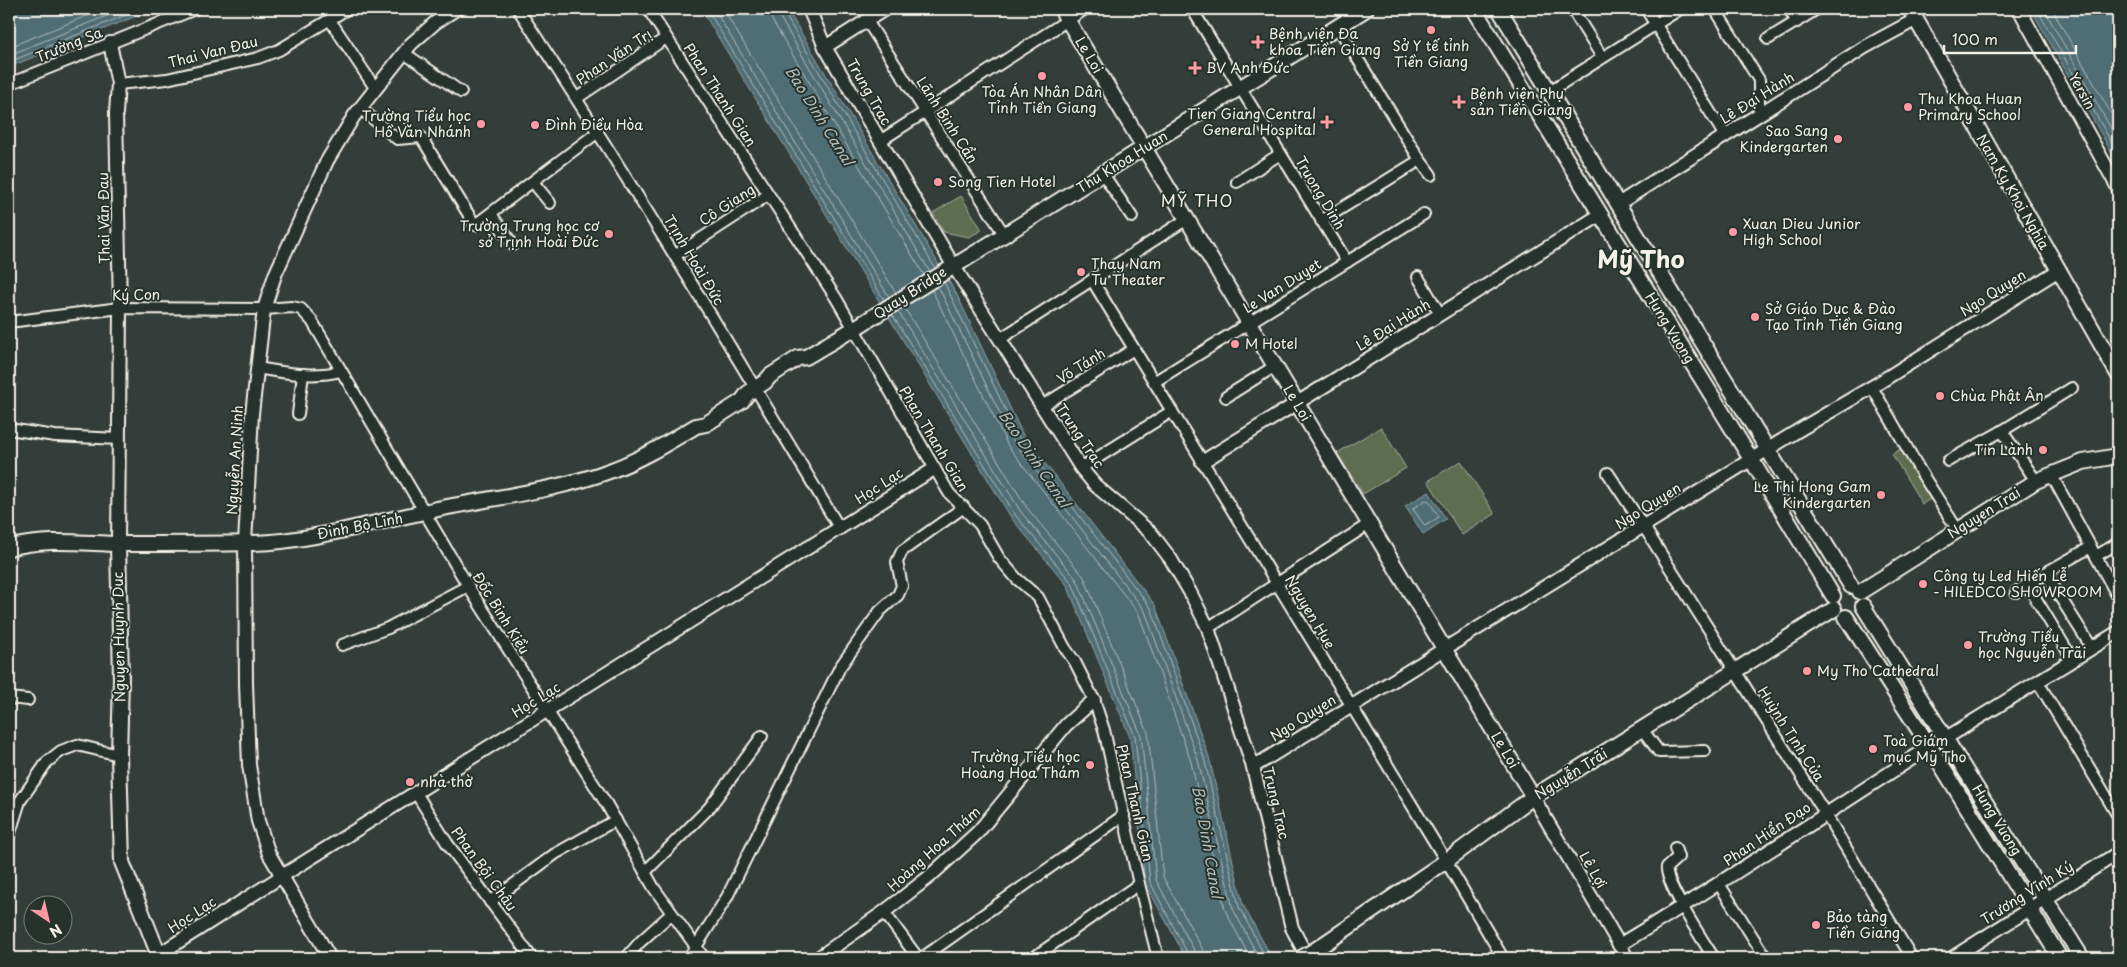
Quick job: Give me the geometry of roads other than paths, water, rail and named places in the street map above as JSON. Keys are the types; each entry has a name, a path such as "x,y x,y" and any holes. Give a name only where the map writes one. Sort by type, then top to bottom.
{"main road":[{"name":"Thu Khoa Huan","path":"950,267 1103,174 1366,9"},
{"name":"Hung Vuong","path":"1474,9 1751,460 1838,607 1930,747 2060,958"},
{"name":"Hung Vuong","path":"1499,9 2082,958"},
{"name":"Le Loi","path":"1064,14 1533,797"},
{"name":"Nam Ky Khoi Nghia","path":"1912,14 2118,374"},
{"path":"1513,72 1531,60"},
{"path":"1600,215 1618,204"},
{"name":"Quay Bridge","path":"867,321 950,267"},
{"name":"Đinh Bộ Lĩnh","path":"9,548 30,543 50,542 118,544 245,543 286,539 363,527 424,512 586,479 636,460 696,426 702,417 723,403 738,394 756,388 770,376 798,358 806,357 867,321"},
{"name":"Nguyen Trai","path":"1858,594 1957,529 2036,481 2083,462 2118,456"},
{"name":"Nguyen Huynh Duc","path":"118,544 121,679 119,755 122,862 157,957"},
{"name":"Nguyen Trai","path":"1845,585 1858,594 1856,614 1838,607 1840,588 1845,585"},
{"name":"Nguyễn Trãi","path":"1307,953 1446,861 1533,797 1838,607"}],"street":[{"name":"Trường Sa","path":"9,84 195,9"},
{"name":"Thai Van Đau","path":"118,84 167,79 258,58 279,50 347,9"},
{"name":"Nguyễn An Ninh","path":"330,958 269,854 258,821 249,765 245,543 252,414 264,309 275,275 327,161 360,108 404,52 436,22 456,9"},
{"name":"Trịnh Hoài Đức","path":"518,9 577,98 676,255 840,529"},
{"name":"Phan Thanh Gian","path":"648,9 855,328 949,493 956,503 964,507 980,525 998,558 1017,580 1038,597 1094,700 1104,730 1158,958"},
{"name":"Trung Trac","path":"809,9 825,47 950,267 1000,339 1082,468 1095,485 1151,534 1170,558 1190,592 1208,628 1253,767 1292,928 1307,953"},
{"path":"825,47 884,9"},
{"path":"880,141 1064,14 1085,9"},
{"name":"Truong Dinh","path":"1192,9 1347,262"},
{"path":"1572,9 1602,57"},
{"path":"1646,9 1725,136"},
{"path":"1550,91 1680,9"},
{"path":"1715,9 1759,80 1759,114"},
{"path":"1790,9 1796,22"},
{"path":"1768,39 1817,9"},
{"name":"Yersin","path":"2019,9 2118,188"},
{"name":"Lê Đại Hành","path":"1618,204 1865,47 1912,14"},
{"path":"330,20 375,88"},
{"name":"Lãnh Binh Cẩn","path":"867,20 1004,234"},
{"path":"1338,27 1431,175"},
{"name":"Phan Văn Trị","path":"577,98 666,38"},
{"name":"Thai Văn Đau","path":"110,44 118,84 116,113 120,308"},
{"path":"404,52 460,92"},
{"path":"360,108 397,139 421,136 475,225 598,132"},
{"path":"1237,182 1280,154"},
{"path":"1321,221 1420,160"},
{"path":"1103,174 1132,217"},
{"path":"533,182 550,203"},
{"name":"Cô Giang","path":"676,255 768,195"},
{"path":"491,214 513,245"},
{"name":"Le Van Duyet","path":"1154,382 1424,214"},
{"name":"Lê Đại Hành","path":"1202,462 1600,215"},
{"path":"1000,339 1187,219"},
{"name":"Ngo Quyen","path":"1253,767 2059,270"},
{"path":"1418,277 1440,314"},
{"name":"Nguyen Hue","path":"1092,280 1446,861 1503,958"},
{"name":"Đốc Binh Kiều","path":"264,309 292,307 301,310 312,321 468,586 616,820 644,872 671,914 704,958"},
{"name":"Ký Con","path":"9,322 120,308 264,309"},
{"name":"Nguyen Huynh Duc","path":"118,544 120,308"},
{"name":"Võ Tánh","path":"1042,406 1134,349"},
{"path":"1226,396 1275,366"},
{"path":"258,368 326,375 341,371"},
{"path":"298,414 303,374"},
{"path":"1872,387 1922,474 1957,529"},
{"path":"1948,461 2072,388"},
{"path":"1082,468 1172,411"},
{"path":"9,429 55,436 119,439"},
{"path":"2002,430 2036,481"},
{"name":"Học Lạc","path":"157,957 282,876 840,529 934,468"},
{"name":"Huỳnh Tịnh Của","path":"1608,473 1826,813 1912,958"},
{"path":"2051,474 2118,597"},
{"path":"688,958 727,897 840,667 880,611 898,595 902,586 897,570 898,556 964,507"},
{"path":"1208,628 1278,585 1369,524"},
{"path":"2016,592 2045,573 2118,543"},
{"path":"2045,573 2092,648"},
{"path":"2027,584 2073,660"},
{"path":"342,645 388,628 468,586"},
{"path":"1946,738 2118,632"},
{"path":"2038,682 2118,816"},
{"path":"9,698 28,700"},
{"name":"Hoàng Hoa Thám","path":"818,958 884,912 929,877 978,832 1066,725 1094,700"},
{"path":"1642,729 1654,748 1659,752 1705,751"},
{"path":"644,872 709,808 762,736"},
{"path":"9,836 20,801 47,762 61,751 77,745 119,755"},
{"name":"Phan Hiển Đạo","path":"1619,945 1683,907 1930,747"},
{"name":"Phan Bội Châu","path":"416,793 447,843 532,958"},
{"path":"2109,800 2118,793"},
{"name":"Lê Lợi","path":"1533,797 1627,958"},
{"path":"922,958 1124,815"},
{"path":"490,902 555,854 616,820"},
{"path":"1675,848 1678,857 1669,864 1666,871 1683,907 1714,958"},
{"name":"Trương Vĩnh Ký","path":"1952,958 2118,853"},
{"path":"1033,958 1139,884"},
{"path":"1719,884 1766,958"},
{"path":"884,912 918,958"},
{"path":"626,958 640,942 671,914"}],"water":[{"path":"9,9 154,9 9,67"},
{"name":"Bao Dinh Canal","path":"701,9 787,9 957,295 1023,435 1155,605 1209,757 1243,905 1272,958 1186,958 1145,883 1130,737 1067,585 1012,519"},
{"path":"2031,9 2118,9 2118,164"},
{"path":"1429,492 1446,519 1423,534 1405,506"}],"place":[{"name":"Sở Y tế tỉnh Tiền Giang","path":"1431,30"},
{"name":"Bệnh viện Đa khoa Tiền Giang","path":"1258,42"},
{"name":"BV Anh Đức","path":"1195,68"},
{"name":"Tòa Án Nhân Dân Tỉnh Tiền Giang","path":"1042,76"},
{"name":"Bệnh viện Phụ sản Tiền Giang","path":"1459,102"},
{"name":"Thu Khoa Huan Primary School","path":"1908,107"},
{"name":"Tien Giang Central General Hospital","path":"1327,122"},
{"name":"Trường Tiểu học Hồ Văn Nhánh","path":"481,124"},
{"name":"Đình Điều Hòa","path":"535,125"},
{"name":"Sao Sang Kindergarten","path":"1838,139"},
{"name":"Song Tien Hotel","path":"938,182"},
{"name":"Xuan Dieu Junior High School","path":"1733,232"},
{"name":"Trường Trung học cơ sở Trịnh Hoài Đức","path":"609,234"},
{"name":"Thay Nam Tu Theater","path":"1081,272"},
{"name":"Sở Giáo Dục & Đào Tạo Tỉnh Tiền Giang","path":"1755,317"},
{"name":"M Hotel","path":"1235,344"},
{"name":"Chùa Phật Ân","path":"1940,396"},
{"name":"Tin Lành","path":"2043,450"},
{"name":"Le Thi Hong Gam Kindergarten","path":"1881,495"},
{"name":"Công ty Led Hiến Lễ - HILEDCO SHOWROOM","path":"1923,584"},
{"name":"Trường Tiểu học Nguyễn Trãi","path":"1968,645"},
{"name":"My Tho Cathedral","path":"1807,671"},
{"name":"Toà Giám mục Mỹ Tho","path":"1873,749"},
{"name":"Trường Tiểu học Hoàng Hoa Thám","path":"1090,765"},
{"name":"nhà thờ","path":"410,782"},
{"name":"Bảo tàng Tiền Giang","path":"1816,925"}],"district":[{"name":"MỸ THO","path":"1197,201"},
{"name":"Mỹ Tho","path":"1641,260"}]}
